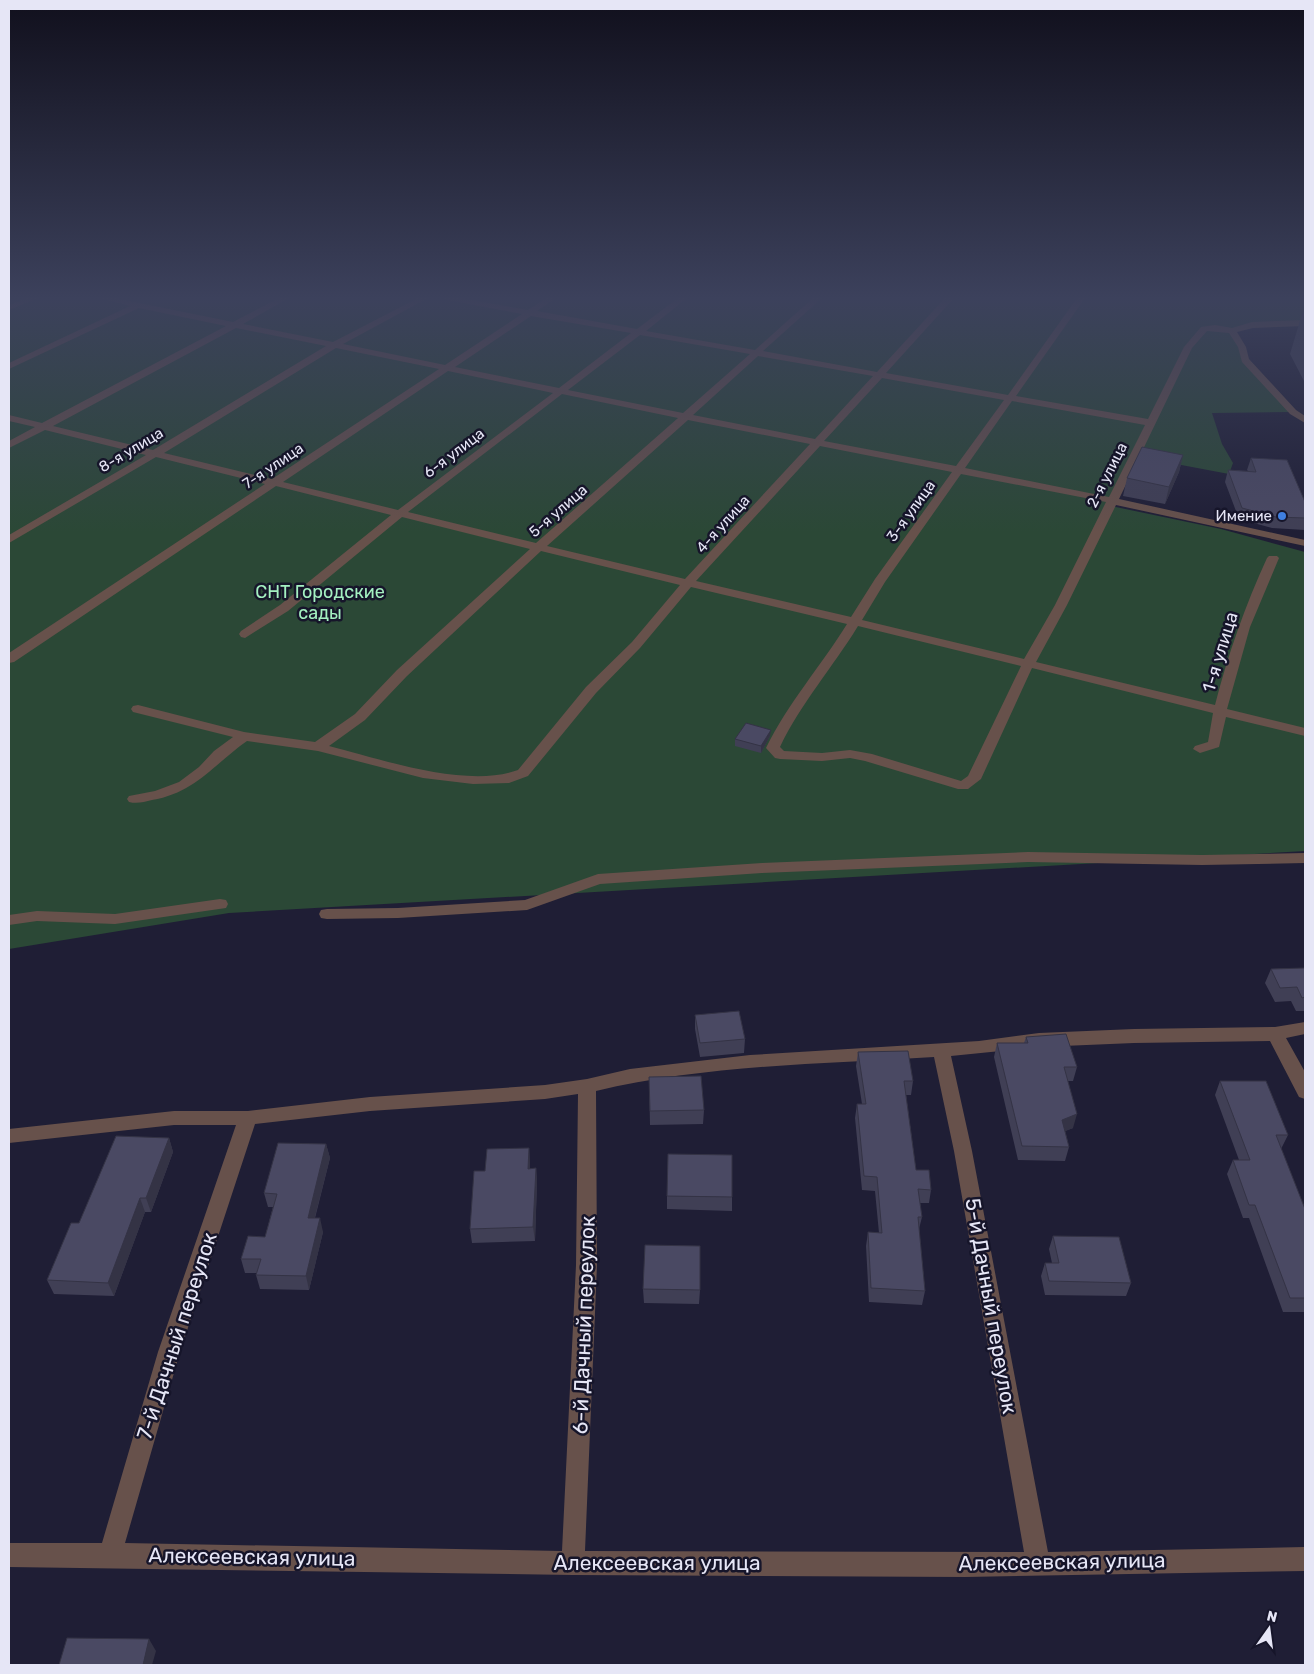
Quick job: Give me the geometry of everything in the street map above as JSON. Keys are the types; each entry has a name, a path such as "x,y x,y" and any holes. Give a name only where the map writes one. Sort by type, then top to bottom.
{"street":[{"path":"9,445 137,376"},
{"name":"8-я улица","path":"9,540 285,376"},
{"name":"7-я улица","path":"9,659 435,376"},
{"path":"482,376 1108,500 1305,542"},
{"name":"6-я улица","path":"245,634 284,608 399,514 582,376"},
{"name":"5-я улица","path":"318,747 360,717 402,673 731,376"},
{"name":"4-я улица","path":"318,747 423,774 473,780 504,780 523,773 591,690 636,645 688,583 878,376"},
{"path":"891,376 1152,423"},
{"name":"3-я улица","path":"773,748 782,729 814,679 856,622 879,582 960,471 1009,398 1027,376"},
{"name":"2-я улица","path":"773,748 780,755 822,757 850,754 867,757 963,786 974,779 1002,715 1042,635 1061,605 1108,500 1152,423 1175,376"},
{"path":"1260,376 1292,412 1305,420"},
{"path":"9,418 539,548 856,622 1305,732"},
{"name":"1-я улица","path":"1200,749 1214,744 1222,700 1254,600 1273,558"},
{"path":"138,709 244,736 318,747"},
{"path":"134,799 158,795 184,785 204,770 219,754 244,736"},
{"path":"327,914 527,905 598,879 762,868 1028,858 1110,857 1202,860 1305,858"},
{"path":"9,920 37,916 115,920 220,904"},
{"path":"9,1136 174,1118 248,1118 370,1104 545,1092 587,1086 630,1076 750,1062 941,1051 1039,1040 1134,1036 1275,1034 1305,1028"},
{"path":"1275,1034 1298,1075 1305,1092"},
{"name":"5-й Дачный переулок","path":"941,1051 963,1151 1038,1563"},
{"name":"6-й Дачный переулок","path":"573,1563 590,1167 587,1086"},
{"name":"7-й Дачный переулок","path":"110,1555 169,1352 248,1118"},
{"name":"Алексеевская улица","path":"10,1560 110,1555 573,1563 965,1565 1305,1559"}],"green space":[{"name":"СНТ Городские сады","path":"9,376 1263,376 1293,412 1212,413 1222,444 1233,463 1229,474 1139,457 1111,506 1221,529 1305,552 1305,851 229,913 9,949"}],"building":[{"path":"1142,447 1183,455 1169,487 1127,478"},
{"path":"1251,458 1287,460 1305,502 1305,518 1276,517 1242,508 1228,470 1256,472"},
{"path":"746,723 771,730 761,746 735,739"},
{"path":"1305,968 1305,997 1302,998 1297,987 1280,988 1271,969"},
{"path":"739,1011 745,1039 700,1043 695,1015"},
{"path":"1066,1034 1077,1067 1064,1067 1077,1114 1062,1120 1069,1147 1022,1146 997,1043 1028,1043 1026,1037"},
{"path":"908,1051 913,1081 904,1081 916,1170 929,1170 931,1190 918,1189 922,1217 918,1217 925,1291 871,1288 868,1232 882,1233 877,1177 864,1176 857,1104 866,1104 858,1052"},
{"path":"701,1076 704,1110 650,1111 649,1077"},
{"path":"1220,1081 1266,1081 1288,1135 1276,1135 1305,1209 1305,1298 1290,1298 1255,1205 1249,1205 1233,1160 1250,1160"},
{"path":"116,1136 169,1138 146,1198 140,1198 108,1283 47,1280 71,1223 79,1223"},
{"path":"278,1143 326,1144 308,1218 320,1218 306,1276 256,1275 261,1259 241,1259 248,1236 265,1237 277,1194 264,1193"},
{"path":"529,1148 528,1169 536,1168 533,1227 470,1229 474,1171 485,1171 487,1149"},
{"path":"668,1154 732,1155 732,1197 667,1196"},
{"path":"1053,1236 1119,1237 1131,1283 1049,1281 1045,1263 1059,1263"},
{"path":"645,1245 700,1246 700,1290 643,1289"},
{"path":"67,1638 149,1639 143,1665 59,1665"}],"place":[{"name":"Имение","path":"1282,516"}]}
